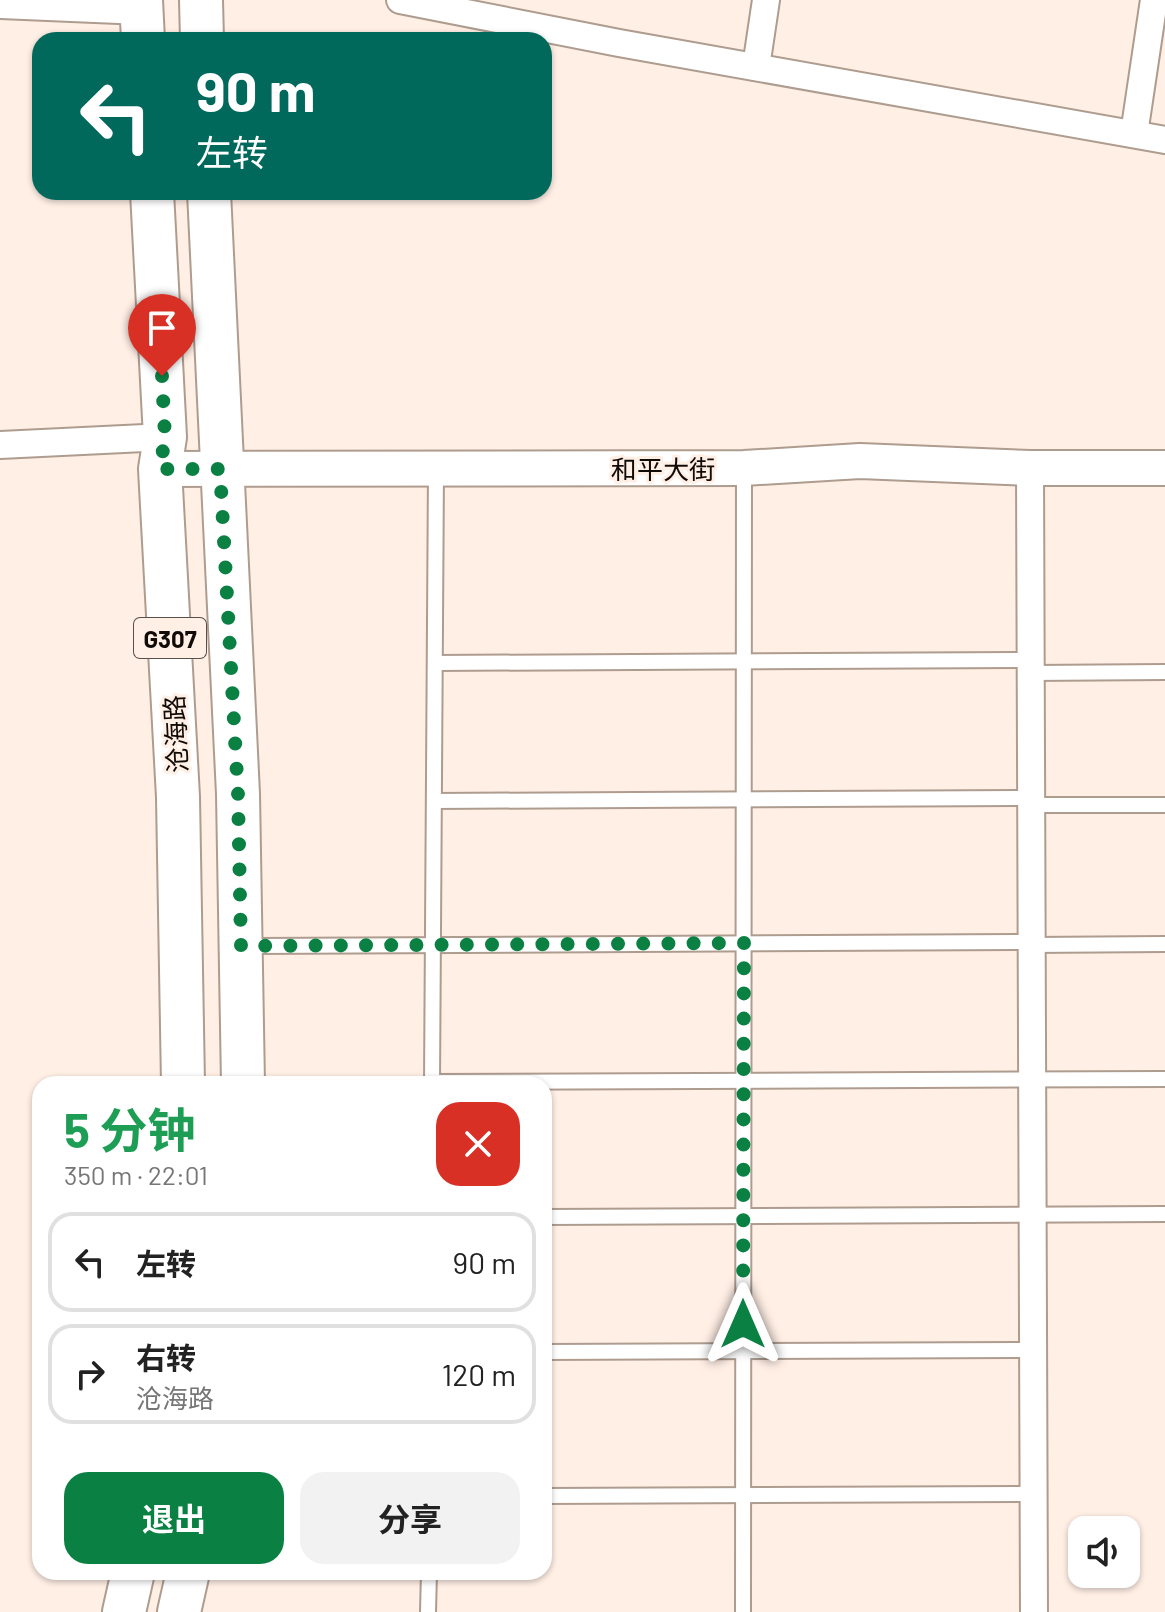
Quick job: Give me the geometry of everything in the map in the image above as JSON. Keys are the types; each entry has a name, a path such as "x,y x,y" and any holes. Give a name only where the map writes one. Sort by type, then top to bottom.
{"main road":[{"path":"201,0 202,32"},
{"name":"沧海路","path":"152,200 178,797 183,1076"},
{"name":"G307","path":"209,200 238,794 243,1076"},
{"path":"124,1612 131,1580"},
{"path":"179,1612 186,1580"}],"street":[{"path":"400,0 1165,140"},
{"path":"756,67 766,0"},
{"path":"1134,134 1154,0"},
{"path":"0,5 142,17"},
{"path":"0,445 163,453"},
{"name":"和平大街","path":"163,453 220,469 744,468 860,461 1030,468 1165,468"},
{"path":"1030,468 1034,1612"}],"lane":[{"path":"743,1612 744,468"},
{"path":"432,1076 436,469"},
{"path":"435,663 744,662 1030,666 1165,672"},
{"path":"434,801 744,799 1165,805"},
{"path":"241,946 1165,944"},
{"path":"552,1082 1165,1079"},
{"path":"552,1217 1165,1214"},
{"path":"552,1352 1033,1350"},
{"path":"552,1496 1033,1494"},
{"path":"428,1612 429,1580"}],"route":[{"path":"162,376 165,437 160,469 220,469 238,794 241,946 744,943 743,1324"}]}
